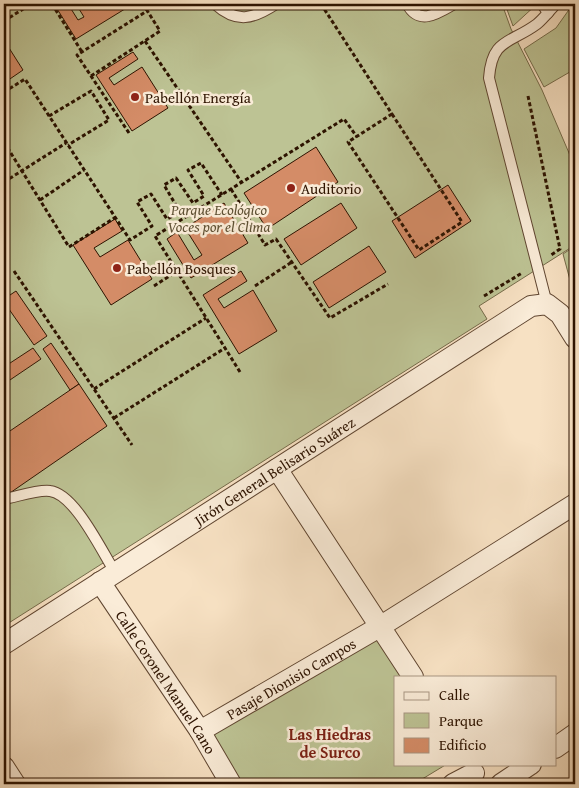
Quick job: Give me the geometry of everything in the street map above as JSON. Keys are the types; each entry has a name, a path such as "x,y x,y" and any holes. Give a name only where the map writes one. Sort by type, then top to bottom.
{"street":[{"path":"547,304 560,314 575,338"},
{"name":"Jirón General Belisario Suárez","path":"4,644 531,306 547,304"},
{"path":"277,470 412,676"},
{"name":"Pasaje Dionisio Campos","path":"200,731 381,626 575,504"},
{"name":"Calle Coronel Manuel Cano","path":"107,577 231,784"},
{"path":"556,747 575,734"},
{"path":"501,784 528,766"},
{"path":"4,767 15,784"},
{"path":"453,784 475,774"}],"lane":[{"path":"215,4 226,14 246,18 260,15 276,4"},
{"path":"407,4 415,15 426,17 437,14 454,4"},
{"path":"542,4 548,13"},
{"path":"547,304 489,78 490,60 498,47 538,23 556,4"},
{"path":"4,499 50,490 60,495 76,510 107,577"}],"path":[{"path":"4,21 31,4"},
{"path":"52,4 82,52"},
{"path":"91,76 160,31 142,4"},
{"path":"321,4 462,222 419,250 348,142 392,114"},
{"path":"129,133 78,55 147,11"},
{"path":"145,41 242,183"},
{"path":"4,92 25,79 130,240 152,226 137,202 151,194 167,219 180,212 164,185 170,181 176,178 193,203 204,196 188,170 201,163 222,195"},
{"path":"4,182 21,170 110,120 91,91 49,116"},
{"path":"240,372 155,236 344,119 356,137"},
{"path":"4,142 69,247 116,218"},
{"path":"40,200 84,170"},
{"path":"231,189 265,245 276,239 330,318 388,284"},
{"path":"255,286 292,262"},
{"path":"14,271 132,446"},
{"path":"154,286 177,271"},
{"path":"94,389 206,318"},
{"path":"114,418 225,348"}],"green space":[{"name":"Parque Ecológico Voces por el Clima","path":"4,4 502,4 511,29 542,90 575,167 575,245 479,306 487,319 4,626"},
{"path":"505,4 537,4 513,26"},
{"path":"573,4 575,4 575,69 544,87 524,49 556,28"},
{"path":"575,246 575,288 570,280 563,254"},
{"path":"377,632 402,676 394,676 394,766 444,766 414,784 239,784 209,733"}],"building":[{"path":"54,4 68,4 78,20 84,17 76,4 133,4 76,39"},
{"path":"4,40 23,70 4,83"},
{"name":"Pabellón Energía","path":"133,52 138,59 109,78 114,85 142,67 168,108 132,131 96,75"},
{"name":"Auditorio","path":"316,147 338,182 267,229 244,193"},
{"path":"448,185 471,221 415,258 392,221"},
{"path":"224,203 248,243 191,278 167,239 177,232 194,260 202,255 185,228"},
{"path":"341,203 357,228 301,265 284,239"},
{"name":"Pabellón Bosques","path":"115,219 122,231 94,248 100,257 128,240 152,279 111,305 73,245"},
{"path":"369,246 386,272 329,308 313,282"},
{"path":"241,271 247,281 218,299 224,308 253,290 277,331 239,354 203,295"},
{"path":"16,291 47,336 34,345 4,302 4,299"},
{"path":"51,343 79,384 70,390 43,349"},
{"path":"33,348 41,359 4,384 4,367"},
{"path":"79,384 107,426 7,495 4,490 4,435"}],"place":[{"name":"Pabellón Energía","path":"135,97"},
{"name":"Auditorio","path":"291,188"},
{"name":"Pabellón Bosques","path":"117,268"}],"district":[{"name":"Las Hiedras de Surco","path":"330,743"}]}
